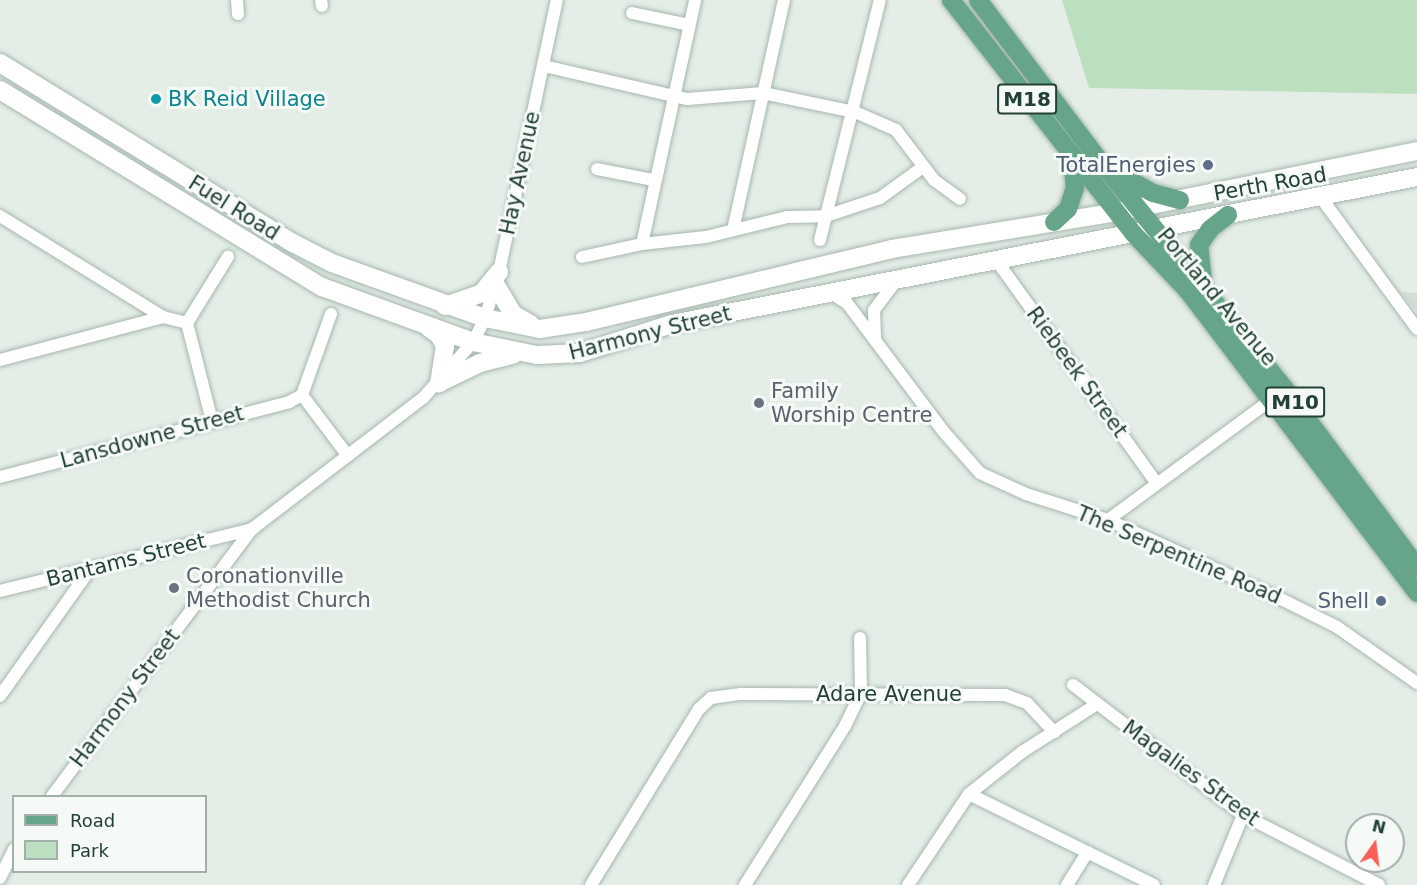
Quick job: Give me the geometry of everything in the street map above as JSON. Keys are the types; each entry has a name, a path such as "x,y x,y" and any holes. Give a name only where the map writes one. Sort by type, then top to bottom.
{"main road":[{"name":"M18","path":"951,0 1133,233"},
{"name":"M18","path":"978,0 1103,165 1157,227"},
{"name":"Fuel Road","path":"0,63 291,242 363,276 485,318"},
{"name":"Fuel Road","path":"0,90 308,280 473,342"},
{"name":"Perth Road","path":"1117,212 1417,151"},
{"path":"1054,222 1068,209 1076,188 1071,154"},
{"path":"1103,165 1153,193 1180,200"},
{"name":"Perth Road","path":"1157,227 1322,199 1417,177"},
{"name":"Harmony Street","path":"485,318 540,329 586,322 892,249 1117,212"},
{"path":"1204,288 1198,261 1199,245 1210,229 1228,215"},
{"name":"Harmony Street","path":"473,342 520,354 580,353 672,324 834,295 1157,227"},
{"name":"Portland Avenue","path":"1157,227 1204,288 1417,593"},
{"name":"Portland Avenue","path":"1133,233 1279,394 1417,567"},
{"path":"445,306 482,293 497,278 513,314 540,329"},
{"path":"427,326 439,335 445,346 440,383"},
{"path":"440,383 480,363 520,354"}],"street":[{"path":"237,0 238,14"},
{"name":"Hay Avenue","path":"473,342 485,318 497,278 558,0"},
{"path":"642,244 653,180 695,0"},
{"path":"733,230 784,0"},
{"path":"820,240 855,112 880,0"},
{"path":"632,13 689,25"},
{"path":"543,66 672,96 704,100 763,93 855,112 896,130 923,167 960,199"},
{"path":"582,257 642,244 700,238 787,217 826,216 880,198 923,167"},
{"path":"597,169 653,180"},
{"path":"1322,199 1417,329"},
{"path":"0,216 163,317 187,323"},
{"path":"212,421 187,323 228,256"},
{"name":"Riebeek Street","path":"998,261 1156,482"},
{"path":"875,340 874,310 884,292 895,282"},
{"name":"The Serpentine Road","path":"834,295 847,303 973,468 990,480 1108,520 1337,627 1417,683"},
{"path":"331,314 302,395 348,456"},
{"path":"0,360 163,317"},
{"name":"Harmony Street","path":"53,795 252,529 440,383 473,342"},
{"path":"1108,520 1156,482 1279,394"},
{"name":"Lansdowne Street","path":"0,477 289,402 302,395"},
{"name":"Bantams Street","path":"0,591 252,529"},
{"path":"0,696 91,568"},
{"path":"745,885 845,726 861,693 860,638"},
{"name":"Magalies Street","path":"1073,685 1243,815 1379,885"},
{"name":"Adare Avenue","path":"591,885 694,716 711,698 741,694 1005,695 1027,703 1054,732"},
{"path":"908,885 969,794 1054,732 1097,704"},
{"path":"969,794 1154,885"},
{"path":"1214,885 1243,815"},
{"path":"1067,885 1088,852"},
{"path":"0,878 12,853"}],"shaded area":[{"path":"1401,292 1417,293 1417,312"}],"green space":[{"path":"1062,0 1417,0 1417,94 1089,88"}],"place":[{"name":"BK Reid Village","path":"156,99"},
{"name":"TotalEnergies","path":"1208,165"},
{"name":"Family Worship Centre","path":"759,403"},
{"name":"Coronationville Methodist Church","path":"174,588"},
{"name":"Shell","path":"1381,601"}]}
